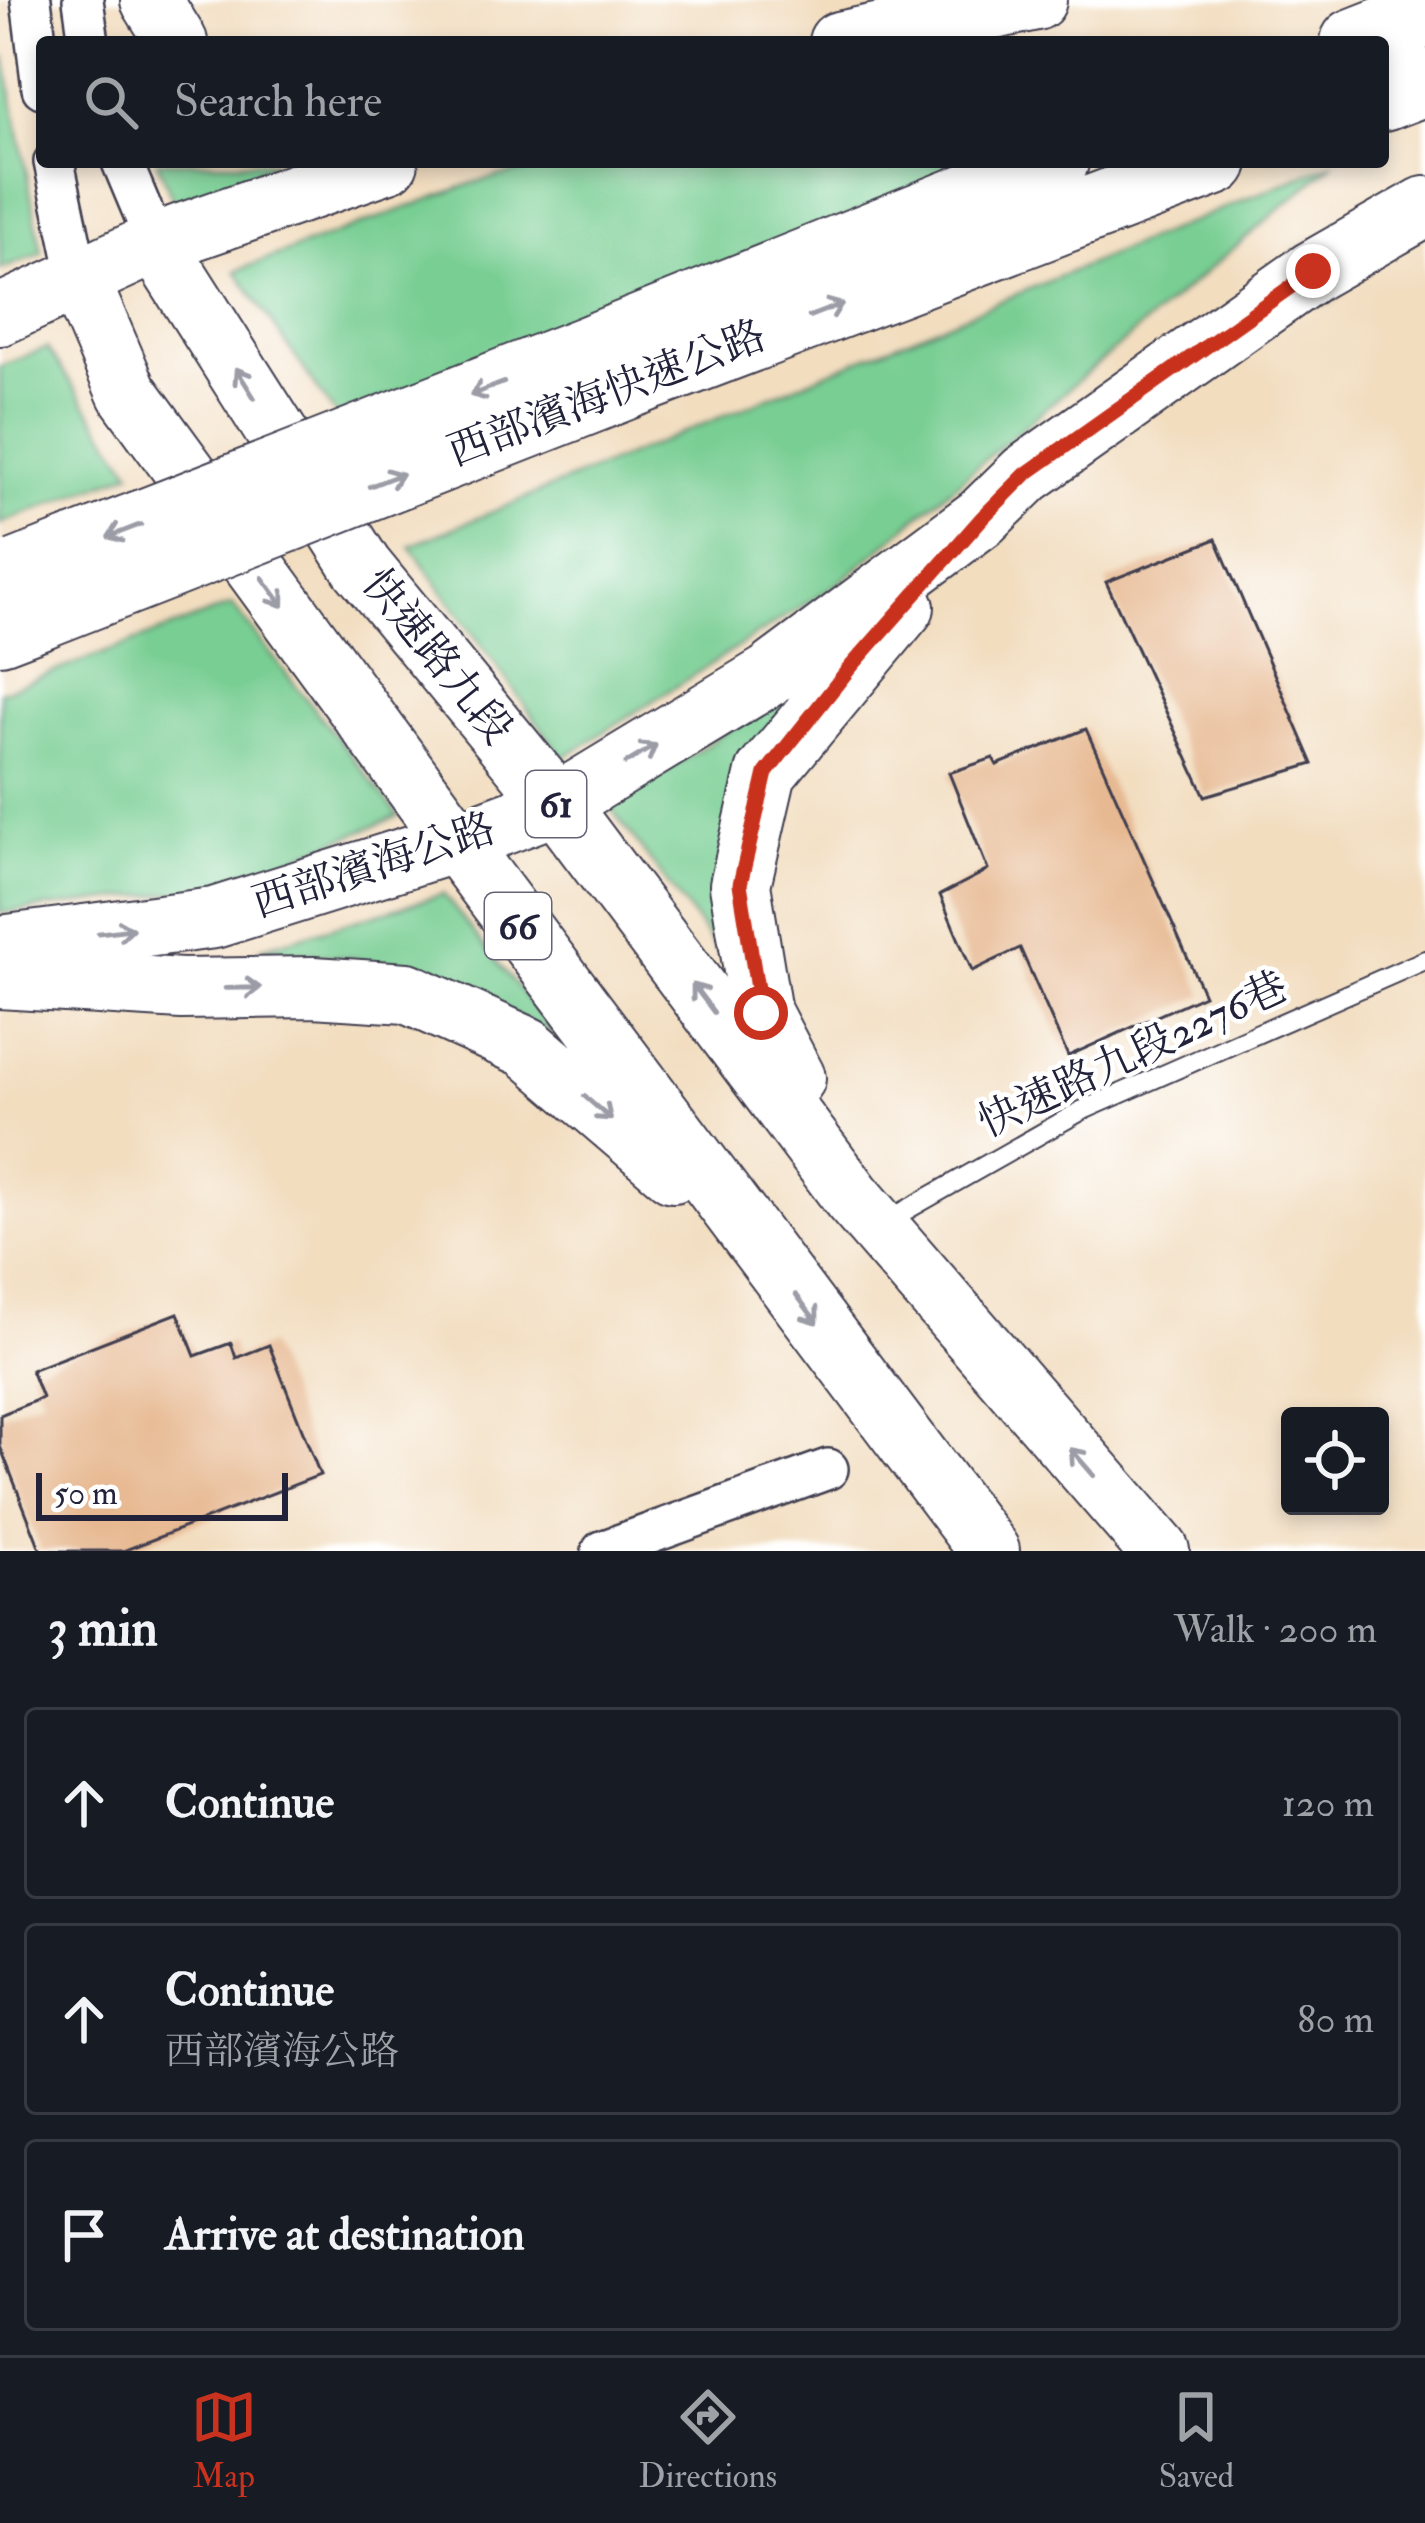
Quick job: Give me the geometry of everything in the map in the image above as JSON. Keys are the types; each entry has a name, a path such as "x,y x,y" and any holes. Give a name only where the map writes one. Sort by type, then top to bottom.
{"highway":[{"path":"1369,36 1425,14"},
{"path":"1389,96 1425,82"},
{"name":"西部濱海快速公路","path":"617,364 1042,168"},
{"name":"西部濱海快速公路","path":"15,599 617,364 1197,168"}],"main road":[{"path":"152,0 173,36"},
{"path":"867,36 1036,0"},
{"path":"0,314 156,243 371,168"},
{"name":"西部濱海公路","path":"0,946 214,918 456,842 557,804 770,676 982,518 1026,474 1313,271 1425,207"},
{"name":"快速路九段","path":"156,243 362,567 557,804 865,1212 1159,1551"},
{"name":"66","path":"79,280 127,392 456,842 989,1551"},
{"path":"865,1212 761,1013 740,884 766,773 848,670 982,518"},
{"path":"0,978 182,989 313,986 407,993 527,1047 759,1246"}],"street":[{"path":"31,0 36,40"},
{"path":"83,0 87,36"},
{"path":"55,168 79,280"},
{"path":"125,168 156,243"},
{"path":"602,1551 828,1469"}],"lane":[{"name":"快速路九段2276巷","path":"865,1212 1425,960"}],"green space":[{"path":"5,58 42,253 0,270 0,71"},
{"path":"160,168 264,168 175,205"},
{"path":"538,168 971,168 337,417 236,271 476,182"},
{"path":"1328,168 842,581 563,758 410,546"},
{"path":"47,348 132,472 0,524 0,366"},
{"path":"232,605 399,816 221,887 0,913 0,692"},
{"path":"795,688 751,755 719,879 717,950 610,807"},
{"path":"443,894 557,1037 469,992 359,959 258,949"}],"building":[{"path":"1216,539 1313,764 1205,796 1106,582"},
{"path":"1086,729 1204,995 1068,1056 1020,948 972,971 940,895 988,870 949,773 993,758 997,765"},
{"path":"178,1313 195,1356 231,1343 236,1358 269,1345 320,1475 123,1551 41,1551 0,1446 0,1415 42,1398 31,1370"}],"route":[{"path":"761,1013 740,884 766,773 848,670 1026,474 1313,271"}]}
